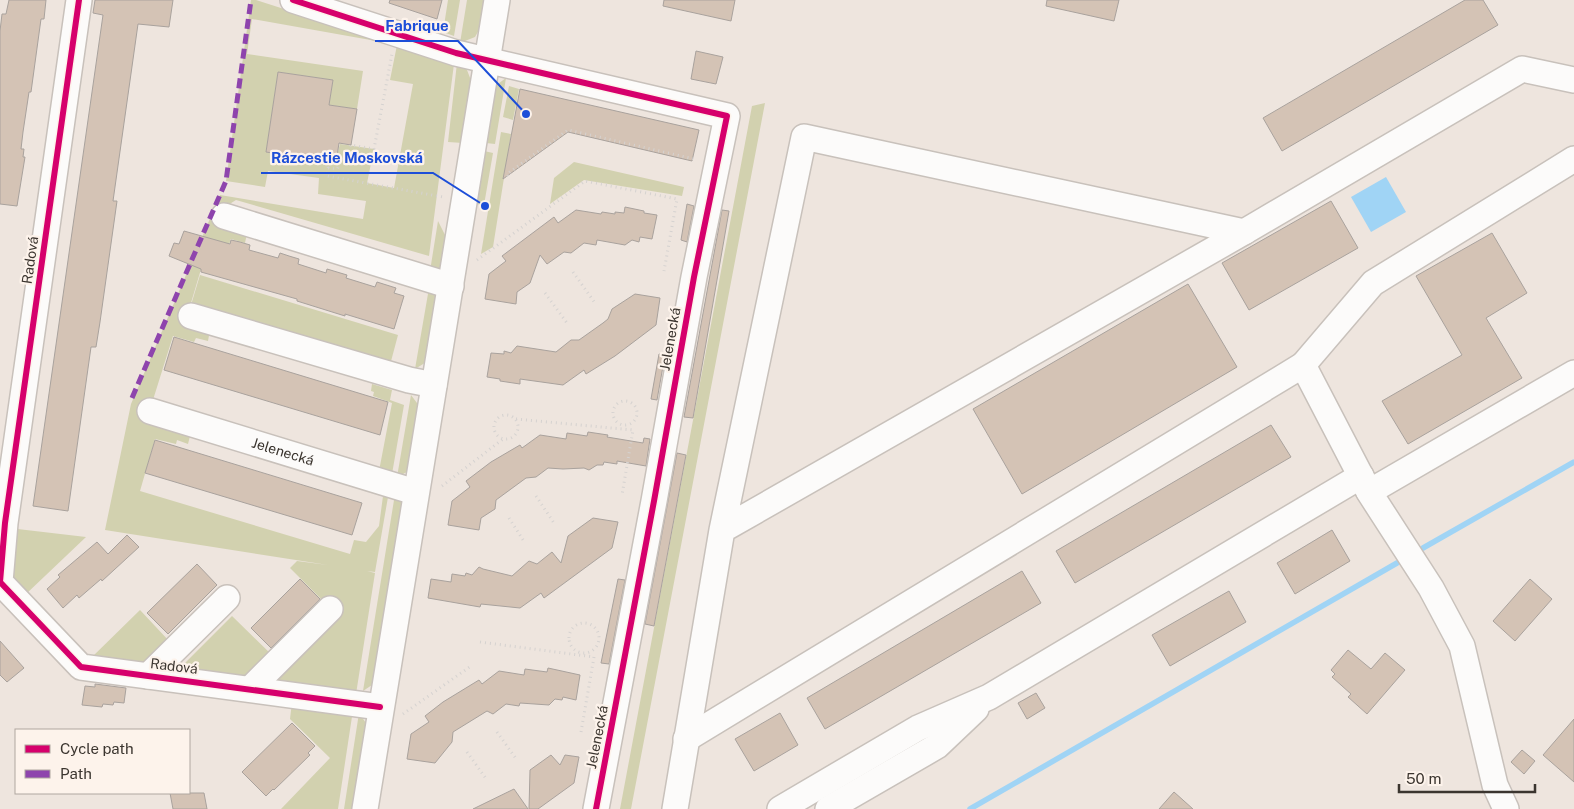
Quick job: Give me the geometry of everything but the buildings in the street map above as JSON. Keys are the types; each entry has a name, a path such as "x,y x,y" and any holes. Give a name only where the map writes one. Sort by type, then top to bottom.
{"street":[{"name":"Radová","path":"79,0 2,523 0,582 81,667 392,710"},
{"path":"293,0 395,44 456,53 487,60"},
{"path":"364,809 392,710 415,492 497,0"},
{"name":"Jelenecká","path":"487,60 727,116 694,277 596,809"},
{"path":"722,530 1244,232 1522,69 1574,80"},
{"path":"675,809 722,530 804,137 1244,232"},
{"path":"686,739 1303,366 1374,284 1574,159"},
{"path":"224,216 450,286"},
{"path":"191,316 409,380 434,385"},
{"path":"1303,366 1365,484 1431,588 1462,646 1495,785 1506,809"},
{"path":"780,809 918,728 989,697 1365,484 1574,373"},
{"name":"Jelenecká","path":"150,411 415,492"},
{"name":"Radová","path":"148,676 228,598"},
{"path":"250,689 330,609"},
{"path":"828,809 937,746 989,697"}],"path":[{"path":"328,168 337,169 351,145 374,149 395,44"},
{"path":"508,176 507,174 568,130 694,159"},
{"path":"329,162 327,176 464,201"},
{"path":"477,260 585,181 677,199 664,271"},
{"path":"573,272 595,303"},
{"path":"545,293 567,323"},
{"path":"624,429 626,424 633,421 636,414 635,407 625,401 615,406 613,413 618,422 626,424"},
{"path":"516,419 518,426 516,434 510,439 503,439 497,436 494,430 495,420 504,414 516,419 633,430 622,495"},
{"path":"442,486 503,439"},
{"path":"536,496 554,523"},
{"path":"509,518 525,543"},
{"path":"588,624 595,628 599,640 591,651 582,654 572,646 570,635 576,626 588,624"},
{"path":"480,642 594,657 581,732"},
{"path":"392,710 471,666"},
{"path":"497,732 517,760"},
{"path":"467,752 487,780"}],"green space":[{"path":"251,0 393,44 252,19 247,54 363,71 357,109 329,105 333,80 278,72 266,152 335,163 340,144 374,149 367,183 394,188 413,84 390,80 397,45 454,64 429,256 236,200 228,205 221,203 218,213 247,233 245,243 231,239 229,244 210,239 185,323 210,330 208,341 196,338 194,342 173,336 147,419 191,432 188,444 177,440 176,444 155,439 140,491 350,554 354,540 366,542 379,526 383,496 388,497 375,572 367,571 375,573 356,694 272,683 338,616 290,568 297,561 328,565 105,530 131,404 220,195 363,219 366,201 318,194 319,178 268,171 265,187 226,181"},
{"path":"448,0 460,0 454,36 443,32"},
{"path":"467,0 486,0 483,23 475,37 460,43"},
{"path":"457,63 467,70 472,83 463,143 448,142"},
{"path":"506,78 495,144 486,143 495,86"},
{"path":"509,86 519,89 513,120 503,117"},
{"path":"765,103 631,809 620,809 752,106"},
{"path":"501,132 511,134 493,247 481,254"},
{"path":"484,151 493,153 484,205 475,204"},
{"path":"574,162 684,187 682,196 584,180 550,204 554,178"},
{"path":"438,221 447,239 443,266 437,272 430,271"},
{"path":"200,275 398,335 390,365 191,305"},
{"path":"429,288 438,296 428,361 415,369"},
{"path":"372,384 392,390 390,400 404,405 392,474 379,471 392,403 373,396 374,392 371,391"},
{"path":"411,395 420,407 409,471 397,477"},
{"path":"395,494 404,505 375,683 363,691"},
{"path":"9,528 86,537 25,595 6,575"},
{"path":"140,610 170,642 147,665 91,658"},
{"path":"232,616 273,656 250,679 178,670"},
{"path":"292,702 353,710 338,809 281,809 330,758 290,719"},
{"path":"359,713 368,726 355,809 344,809"}],"water":[{"path":"1386,177 1406,212 1371,232 1351,197"}],"waterway":[{"path":"1423,548 1574,462"},
{"path":"970,809 1397,563"}],"marked path":[{"path":"132,398 226,181 251,0"}],"cycle path":[{"path":"79,0 5,523 0,582 81,667 380,707"},
{"path":"293,0 456,53 727,116 694,277 596,809"}],"place":[{"name":"Fabrique","path":"526,114"},
{"name":"Rázcestie Moskovská","path":"485,206"}]}
